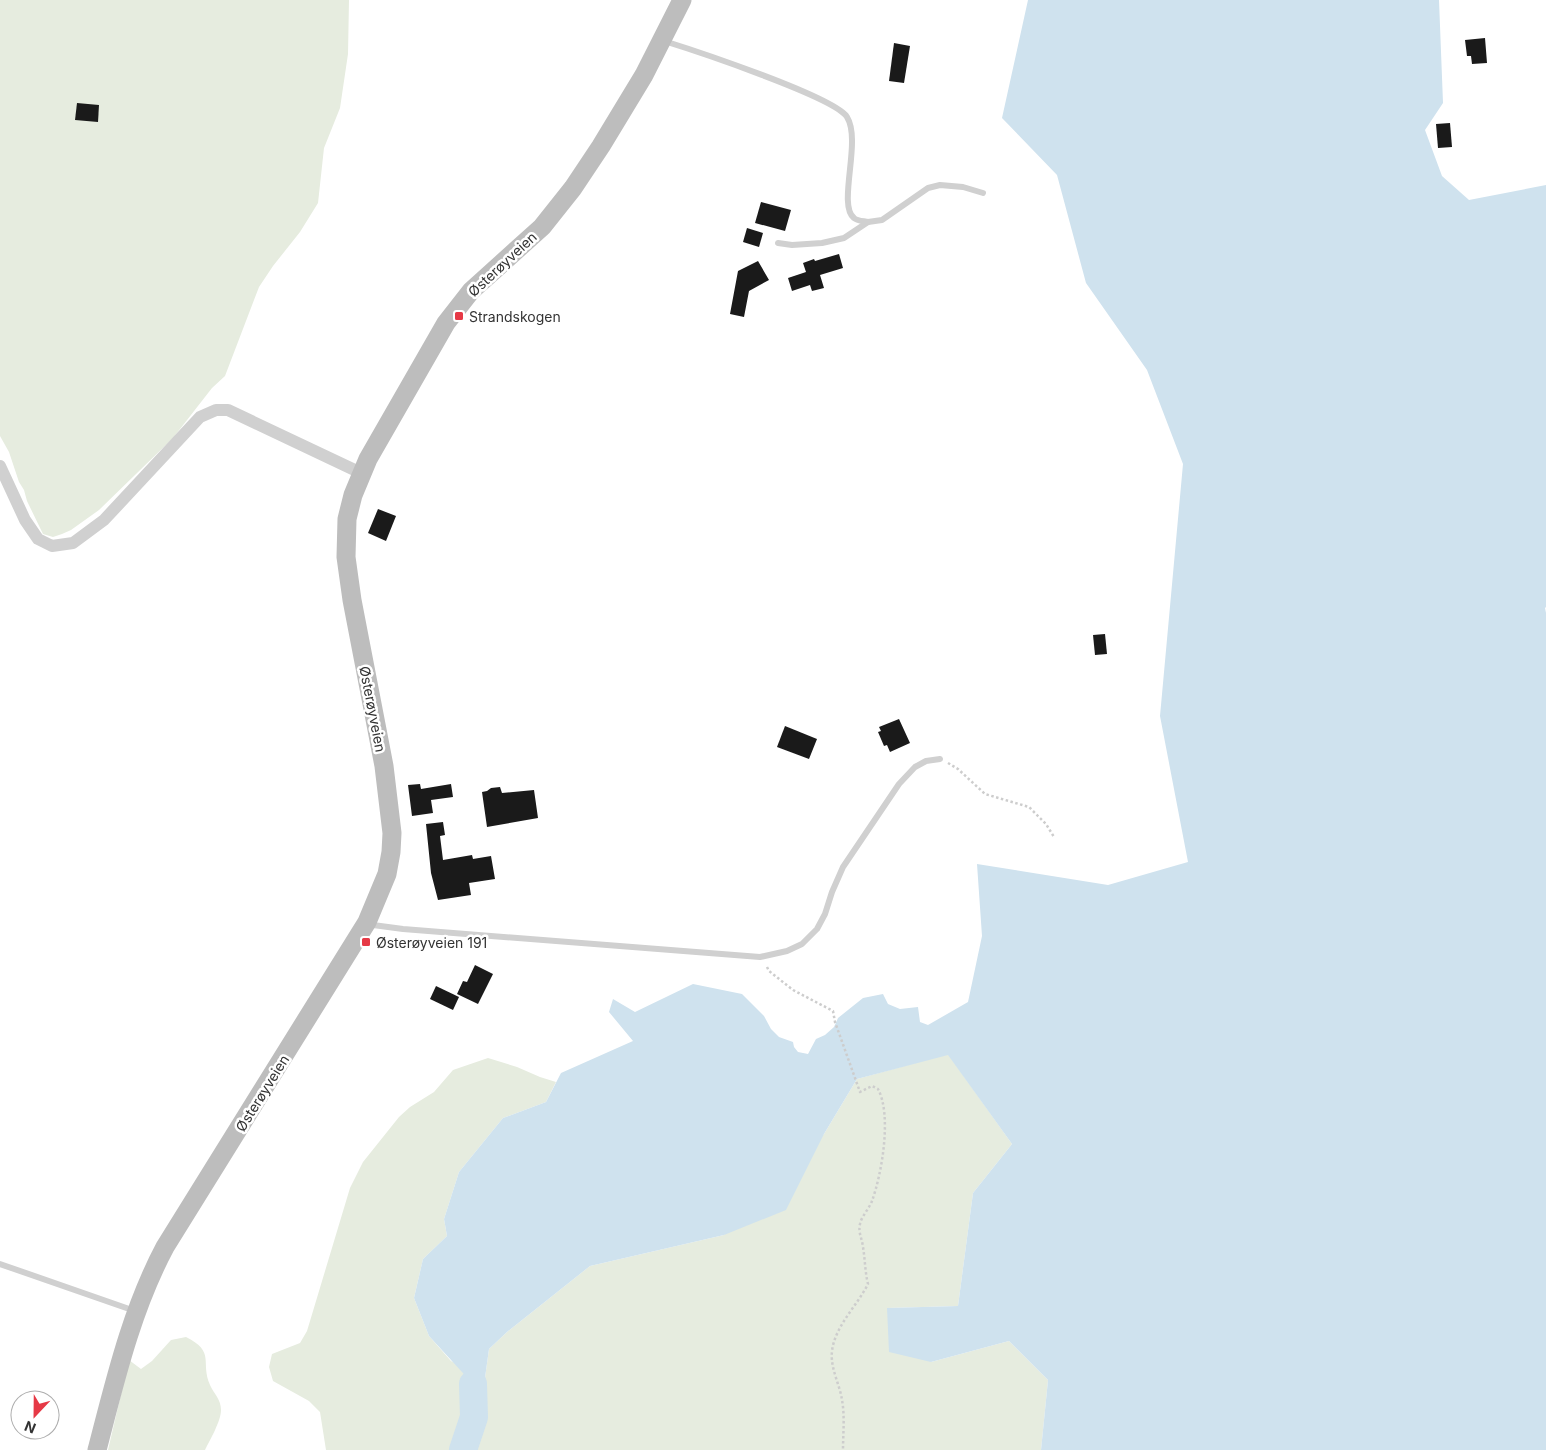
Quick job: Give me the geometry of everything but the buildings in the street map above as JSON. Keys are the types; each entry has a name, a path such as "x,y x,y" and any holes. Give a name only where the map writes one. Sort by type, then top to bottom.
{"main road":[{"name":"Østerøyveien","path":"97,1450 136,1312 150,1276 165,1247 368,922 387,874 392,833 386,775 352,600 346,557 347,519 352,495 361,473 454,312 481,280 528,240 558,208 601,146 662,40 682,0"}],"street":[{"path":"0,466 24,520 38,539 52,546 72,543 104,520 200,417 216,410 228,410 361,473"}],"lane":[{"path":"662,40 744,68 816,98 842,112 846,116 852,134 848,206 851,216 855,219 868,222 882,220 922,192 940,185 963,186 983,193"},
{"path":"778,243 792,245 822,243 844,238 868,222"},
{"path":"368,922 373,926 403,930 760,957 787,951 802,944 817,929 825,914 843,867 899,784 915,767 926,761 940,760"},
{"path":"0,1264 136,1312"}],"path":[{"path":"940,760 958,769 985,794 1029,807 1046,824 1054,837"},
{"path":"760,957 769,971 793,990 834,1011 835,1022 860,1092 872,1086 878,1089 886,1119 880,1175 868,1209 860,1221 859,1233 863,1245 865,1273 868,1284 861,1298 849,1313 832,1351 833,1365 843,1401 843,1450"}],"shaded area":[{"path":"0,0 349,0 348,54 340,108 324,148 318,203 300,232 259,287 225,376 212,388 173,438 99,510 71,530 53,537 43,534 19,482 9,452 0,436"},
{"path":"948,1054 1012,1144 973,1193 958,1306 887,1308 931,1362 1009,1341 1048,1380 1041,1450 326,1450 320,1412 309,1401 273,1381 269,1367 272,1354 300,1343 307,1331 350,1188 363,1162 399,1117 410,1107 434,1092 453,1070 488,1058 556,1082 546,1102 503,1118 459,1172 444,1219 447,1236 423,1259 414,1298 429,1336 451,1361 485,1378 489,1349 507,1332 590,1266 724,1235 824,1134 857,1079"},
{"path":"186,1337 195,1342 204,1353 207,1377 221,1406 221,1414 205,1450 108,1450 129,1360 141,1369 152,1361 171,1340"}],"water":[{"path":"1028,0 1439,0 1443,103 1425,130 1442,176 1469,200 1546,185 1546,1450 1041,1450 1048,1380 1009,1341 931,1362 889,1352 887,1308 958,1306 973,1193 1012,1144 948,1055 857,1079 824,1134 786,1210 724,1235 590,1266 507,1332 489,1349 485,1378 473,1384 429,1336 414,1298 423,1259 447,1236 444,1219 459,1172 503,1118 546,1102 561,1073 633,1041 609,1012 613,999 635,1012 693,984 742,994 764,1016 771,1029 779,1037 793,1042 798,1052 808,1054 816,1039 825,1035 834,1027 838,1018 863,998 883,994 888,1004 900,1009 918,1007 920,1022 928,1025 968,1002 982,936 977,864 1108,885 1188,862 1160,716 1183,464 1147,370 1086,283 1057,175 1002,118"}],"waterway":[{"path":"463,1450 474,1417 473,1384"}],"place":[{"name":"Strandskogen","path":"459,316"},
{"name":"Østerøyveien 191","path":"366,942"}]}
